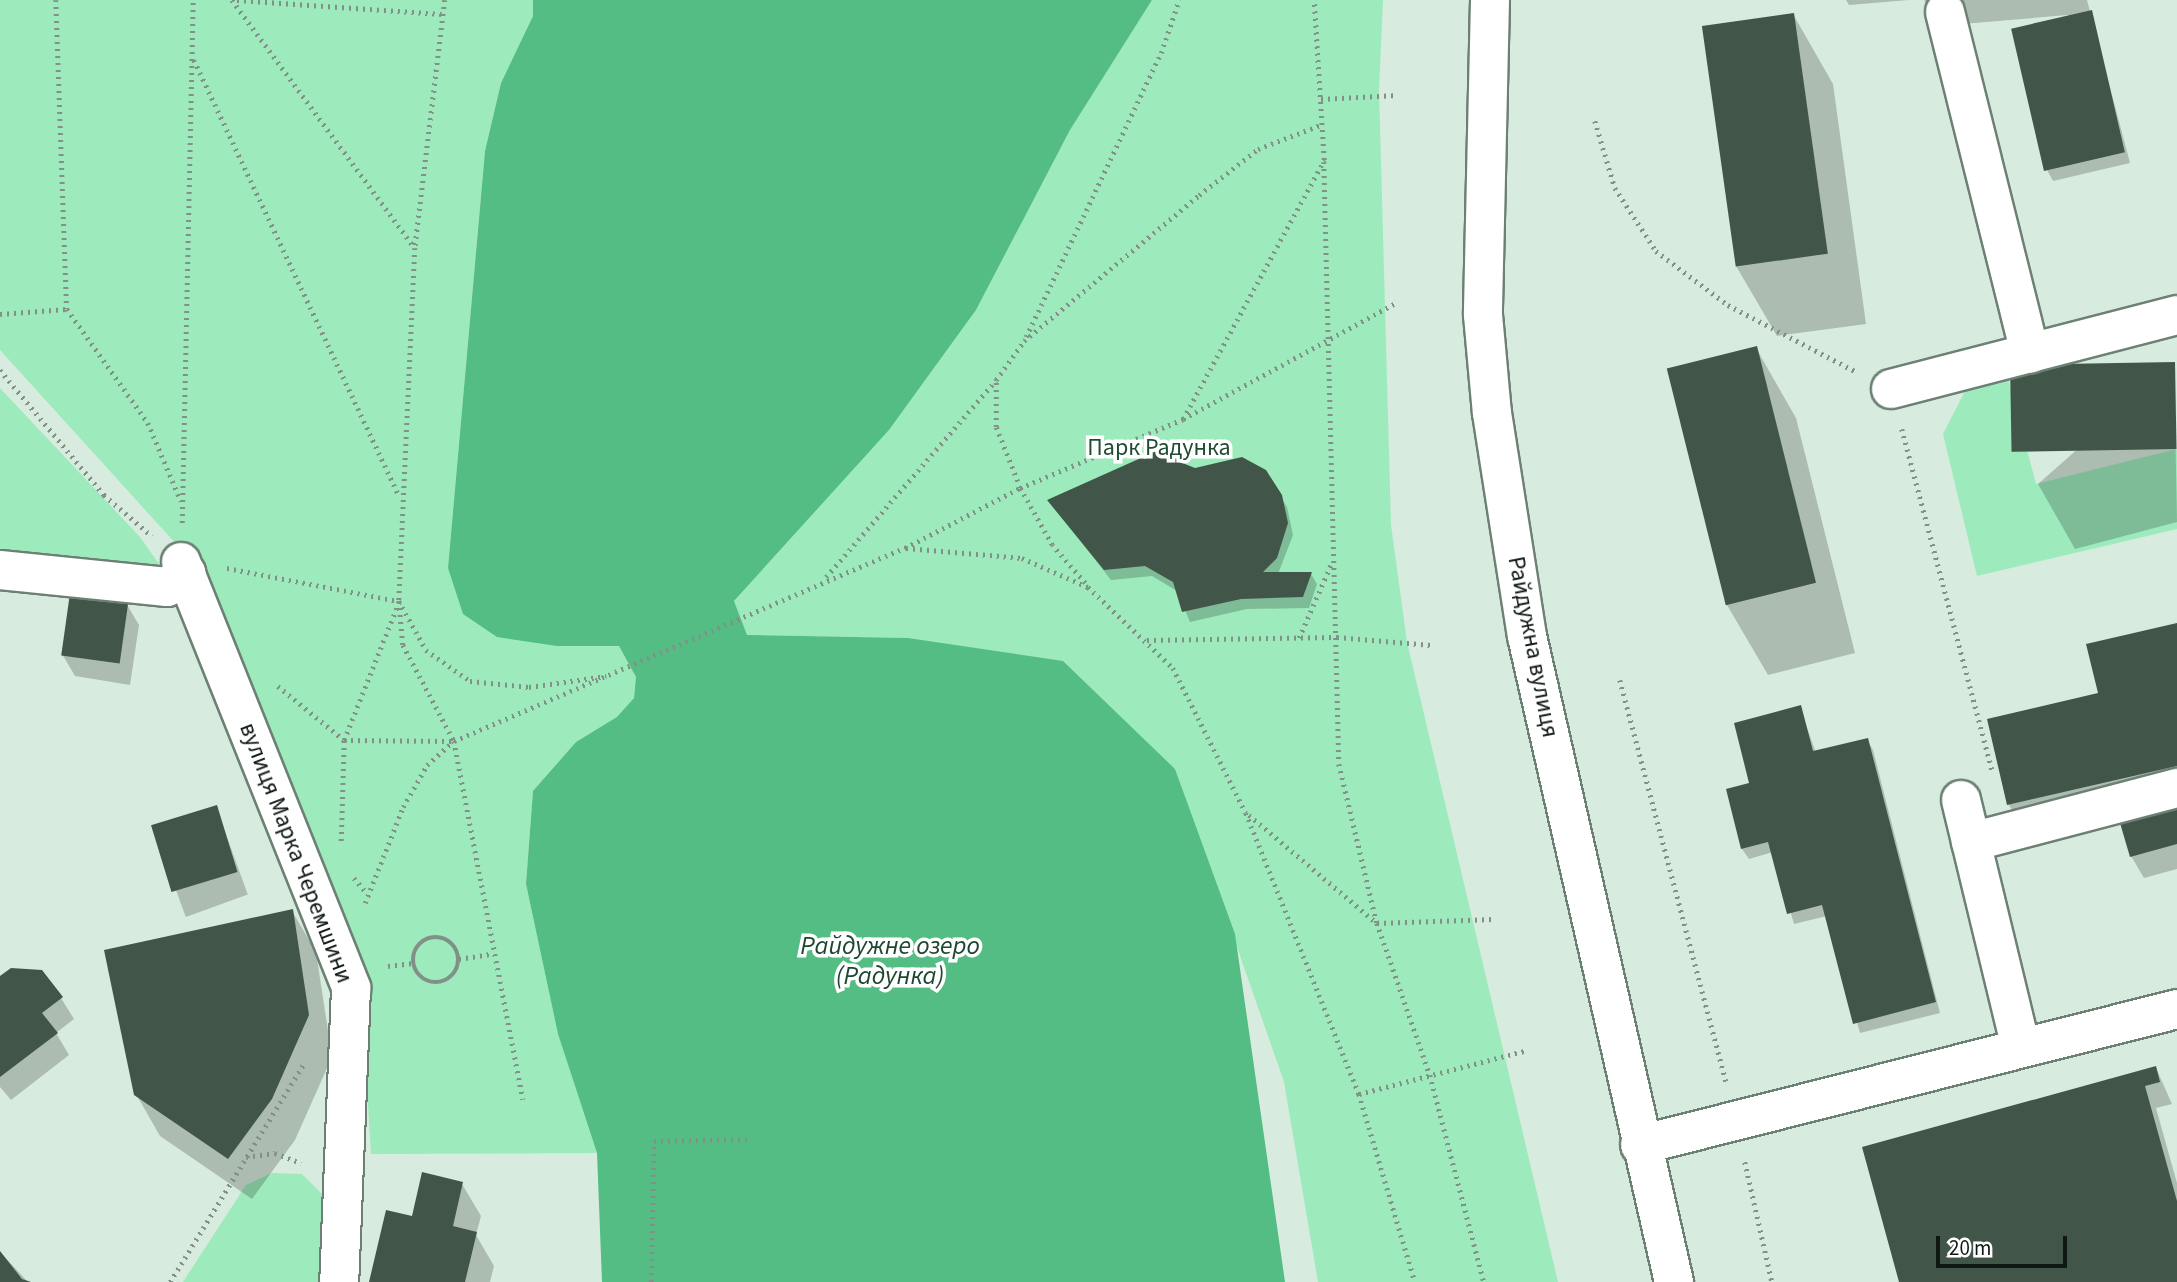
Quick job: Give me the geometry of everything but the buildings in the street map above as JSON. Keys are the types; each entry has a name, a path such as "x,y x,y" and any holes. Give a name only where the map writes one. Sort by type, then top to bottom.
{"street":[{"name":"Райдужна вулиця","path":"1490,0 1483,315 1492,413 1527,636 1640,1145 1674,1282"},
{"path":"1945,12 2030,354"},
{"path":"1891,389 2177,315"},
{"path":"0,570 167,587 183,568"},
{"name":"вулиця Марка Черемшини","path":"183,568 351,988 339,1282"},
{"path":"1971,842 2177,788"},
{"path":"1961,800 2021,1048"},
{"path":"1640,1145 2177,1009"}],"path":[{"path":"56,0 67,309 148,423 182,505"},
{"path":"183,568 182,505 193,0"},
{"path":"234,0 442,14"},
{"path":"234,0 415,248"},
{"path":"444,0 415,248 400,496 400,601 403,645 454,741 492,954 523,1099"},
{"path":"825,578 996,380 1024,341 1161,53 1179,0"},
{"path":"1314,0 1323,124 1339,764 1377,923 1430,1075 1484,1282"},
{"path":"192,58 400,496"},
{"path":"1321,99 1397,95"},
{"path":"1595,121 1615,188 1656,251 1728,305 1891,389 1997,791 1961,800"},
{"path":"1024,341 1258,149 1323,124"},
{"path":"1182,419 1324,160"},
{"path":"271,680 344,740 454,741 614,675 825,578 905,548 1020,488 1182,419 1327,335 1396,303"},
{"path":"0,314 67,309"},
{"path":"0,370 104,495 183,568 290,576 400,601 426,650 470,681 529,687 614,675"},
{"path":"996,380 996,427 1020,488 1052,545 1088,587 1147,640 1191,698 1246,813 1359,1094 1415,1282"},
{"path":"905,548 1022,558 1088,587"},
{"path":"1299,638 1333,560"},
{"path":"342,846 337,823 344,740 400,601"},
{"path":"1147,640 1337,637 1432,645"},
{"path":"1620,680 1736,1121 1772,1282"},
{"path":"1246,813 1377,923 1495,919"},
{"path":"346,868 366,892"},
{"path":"439,937 459,959 456,970 438,983 418,974 413,963 419,944 439,937"},
{"path":"459,959 492,954"},
{"path":"1359,1094 1524,1051"},
{"path":"170,1282 309,1056"},
{"path":"651,1282 654,1141 750,1139"},
{"path":"246,1157 275,1153 310,1166 342,1196"}],"green space":[{"path":"0,0 533,0 533,16 501,83 485,151 448,568 557,646 620,646 636,677 634,698 617,718 576,742 533,791 526,884 558,1033 597,1153 371,1154 360,974 197,567 0,350"},
{"name":"Парк Радунка","path":"1152,0 1383,0 1379,89 1391,525 1407,642 1558,1282 1318,1282 1284,1082 1175,769 908,638 746,635 734,601 889,430 976,310 1070,130"},
{"path":"2008,378 2036,484 2177,449 2177,529 1977,576 1943,434 1966,389"},
{"path":"0,388 140,537 166,574 0,561"},
{"path":"272,1173 302,1174 331,1203 327,1282 183,1282 246,1185"}],"water":[{"name":"Райдужне озеро (Радунка)","path":"533,0 1152,0 1070,130 976,310 889,430 734,601 747,635 908,638 1063,661 1175,769 1235,934 1285,1282 602,1282 597,1153 558,1034 526,884 533,791 576,742 617,717 634,698 636,677 619,646 557,646 497,637 463,614 448,568 485,151 501,83 533,16"}]}
